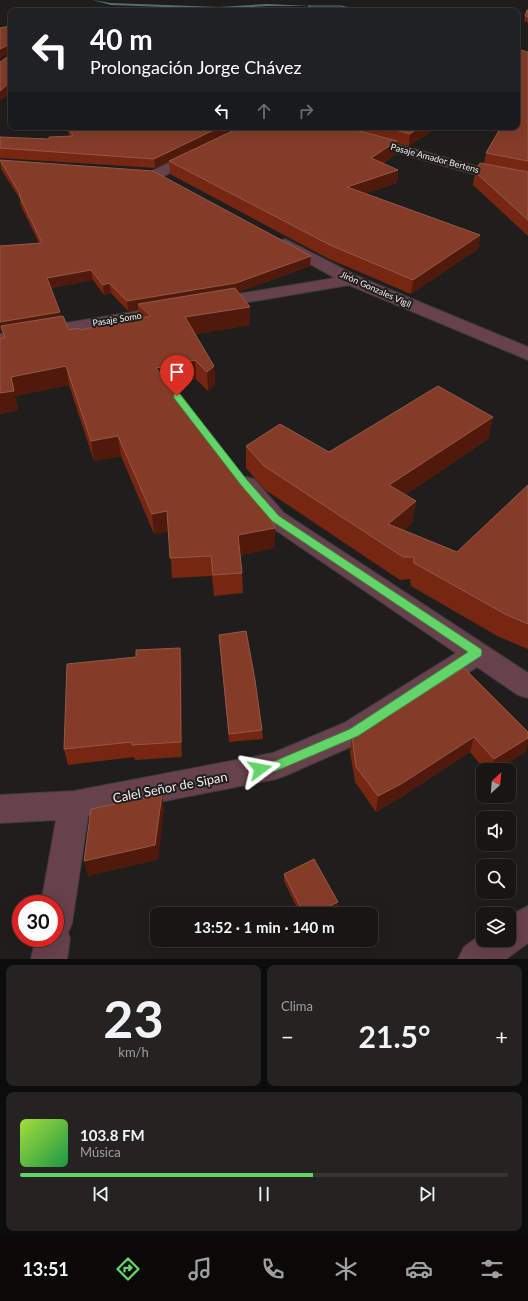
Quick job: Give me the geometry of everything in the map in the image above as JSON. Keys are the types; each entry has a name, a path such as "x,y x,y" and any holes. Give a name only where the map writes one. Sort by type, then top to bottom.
{"street":[{"name":"Pasaje Amador Bertens","path":"331,130 476,170 528,180"},
{"path":"156,176 210,147"},
{"name":"Jirón Gonzales Vigil","path":"275,238 351,280 528,354"},
{"name":"Pasaje Somo","path":"0,339 351,280"},
{"path":"234,470 276,519 528,687"},
{"name":"Calel Señor de Sipan","path":"0,809 74,805 276,766 354,732 477,652"},
{"path":"60,895 74,805"},
{"path":"516,931 528,923"},
{"path":"49,959 51,947"},
{"path":"476,959 493,947"}],"water":[{"path":"308,6 341,6 350,8 313,8"}],"building":[{"path":"528,10 528,17 525,16"},
{"path":"8,27 8,45 0,49 0,28"},
{"path":"520,50 528,52 528,161 486,153 499,130 520,130"},
{"path":"8,56 8,84 0,91 0,62"},
{"path":"70,130 214,130 154,159 0,148 0,137 49,139 49,137 73,136"},
{"path":"235,130 355,130 397,141 371,158 398,170 347,187 480,235 413,280 330,245 169,161"},
{"path":"396,130 416,130 410,134"},
{"path":"0,160 153,171 311,256 236,283 127,301 109,283 103,285 91,270 47,278 60,312 0,322 0,246 42,243 19,195 20,194"},
{"path":"480,163 528,172 528,220 475,172"},
{"path":"235,288 250,307 185,317 214,366 207,372 195,360 156,368 234,469 263,502 275,528 238,535 242,573 213,575 211,556 170,558 167,511 152,514 118,436 91,441 66,366 11,377 14,391 0,393 0,338 5,338 1,326 63,316 69,330 79,328 80,330 151,316 138,304"},
{"path":"438,386 493,417 389,485 416,501 388,524 457,552 528,485 528,624 505,614 414,563 414,557 403,557 264,466 246,446 280,424 329,452"},
{"path":"246,631 262,730 229,734 219,635"},
{"path":"180,648 181,742 132,745 132,742 64,749 67,664 136,657 136,650"},
{"path":"464,668 528,732 528,738 494,759 474,737 401,784 378,796 356,767 352,736 373,725"},
{"path":"162,794 155,845 84,861 91,809"},
{"path":"314,859 338,902 328,907 300,907 284,874"}],"waterway":[{"path":"94,0 111,4 219,8 267,5 308,6"}],"route":[{"path":"177,396 244,483 276,519 477,652 354,732 276,766 260,769"}]}
